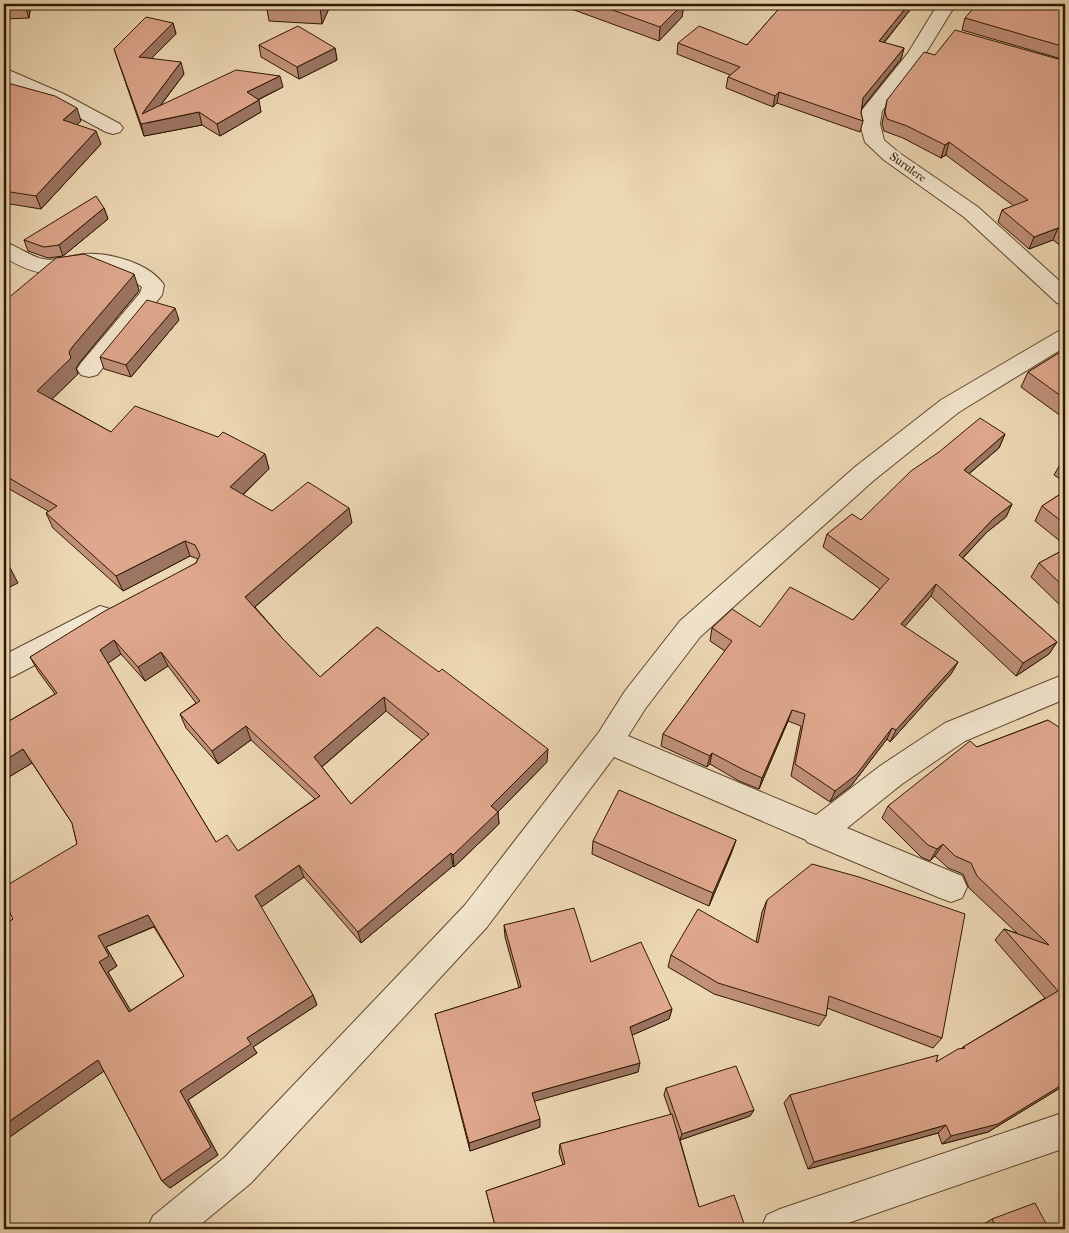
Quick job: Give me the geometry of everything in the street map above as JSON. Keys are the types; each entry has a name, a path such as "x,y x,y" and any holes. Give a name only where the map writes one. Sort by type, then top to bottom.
{"street":[{"name":"Surulere","path":"947,4 916,55 872,110 870,124 875,142 891,156 971,212 1065,298"},
{"path":"932,29 951,34"},
{"path":"4,74 57,98 114,128"},
{"path":"4,249 39,266 54,267 96,260 118,265 144,278 153,285 151,295 89,369"},
{"path":"33,285 54,267"},
{"path":"166,1229 238,1170 476,916 609,742 635,700 690,629 864,474 950,406 1065,337"},
{"path":"4,668 123,605"},
{"path":"818,832 891,774 955,732 1065,686"},
{"path":"609,742 951,887"},
{"path":"780,1228 1065,1130"}],"building":[{"path":"4,4 25,4 25,6 4,7"},
{"path":"270,4 321,4 320,7"},
{"path":"596,4 683,4 660,27"},
{"path":"783,4 909,4 879,41 904,48 863,98 861,113 863,121 779,92 775,96 728,77 740,67 678,43 699,26 747,45"},
{"path":"985,4 1065,4 1065,47 965,18 976,5 983,7"},
{"path":"146,17 173,23 139,57 181,62 142,114 236,70 280,76 247,92 259,100 217,124 199,112 141,124 114,49"},
{"path":"298,26 335,48 297,67 259,45"},
{"path":"955,30 1065,61 1065,233 1058,228 1034,237 1002,210 1028,200 949,142 945,145 907,126 887,119 885,112 887,100 924,52 935,55"},
{"path":"4,82 55,96 77,108 63,120 96,131 36,196 4,191"},
{"path":"96,196 104,208 59,245 44,247 24,240"},
{"path":"84,254 134,274 73,346 69,352 71,358 37,391 111,432 135,406 218,437 223,432 265,454 230,487 272,511 308,482 349,508 245,597 320,677 377,627 439,672 442,669 548,749 491,806 498,812 453,855 451,853 358,932 299,865 255,896 313,995 247,1038 251,1044 180,1091 211,1147 162,1181 98,1060 4,1125 4,925 13,919 4,900 4,887 77,844 72,823 23,749 4,761 4,724 57,693 30,657 103,612 196,563 200,555 195,545 185,541 116,576 46,513 57,506 4,475 4,301 56,258","holes":["114,640 138,667 161,652 200,701 180,714 212,751 246,726 320,796 238,851 227,835 216,842 100,650","384,697 429,734 351,804 314,757","148,915 184,976 129,1012 99,962 109,956 98,936"]},
{"path":"147,300 175,308 126,365 100,357"},
{"path":"1065,349 1065,399 1028,372"},
{"path":"980,418 1005,434 964,470 1012,504 993,519 959,555 1057,642 1023,663 936,584 901,624 958,662 896,730 892,728 856,775 835,791 795,764 805,714 792,710 762,778 712,753 710,756 663,734 732,641 712,628 732,609 760,627 790,587 853,620 889,579 827,534 852,514 861,520 911,471 939,452"},
{"path":"1065,491 1065,524 1042,506"},
{"path":"1065,549 1065,588 1039,563"},
{"path":"4,557 9,567 4,569"},
{"path":"1048,720 1065,731 1065,1083 998,1124 951,1136 946,1125 814,1162 790,1095 938,1055 936,1062 958,1049 965,1048 963,1047 1058,991 1004,929 1049,945 977,876 971,863 955,856 943,844 937,849 928,845 888,806 970,741 977,747"},
{"path":"619,790 736,840 713,893 593,841"},
{"path":"812,864 859,877 965,914 942,1038 829,996 826,1016 718,983 671,955 698,909 758,943 767,900"},
{"path":"574,908 591,962 641,942 672,1009 630,1027 640,1063 532,1093 540,1119 469,1143 435,1014 521,987 504,925"},
{"path":"736,1066 754,1110 682,1134 666,1088"},
{"path":"672,1114 699,1207 734,1195 746,1229 496,1229 486,1191 565,1164 560,1144"},
{"path":"1035,1203 1049,1229 997,1229 992,1219"},
{"path":"925,1225 927,1229 916,1229"}]}
